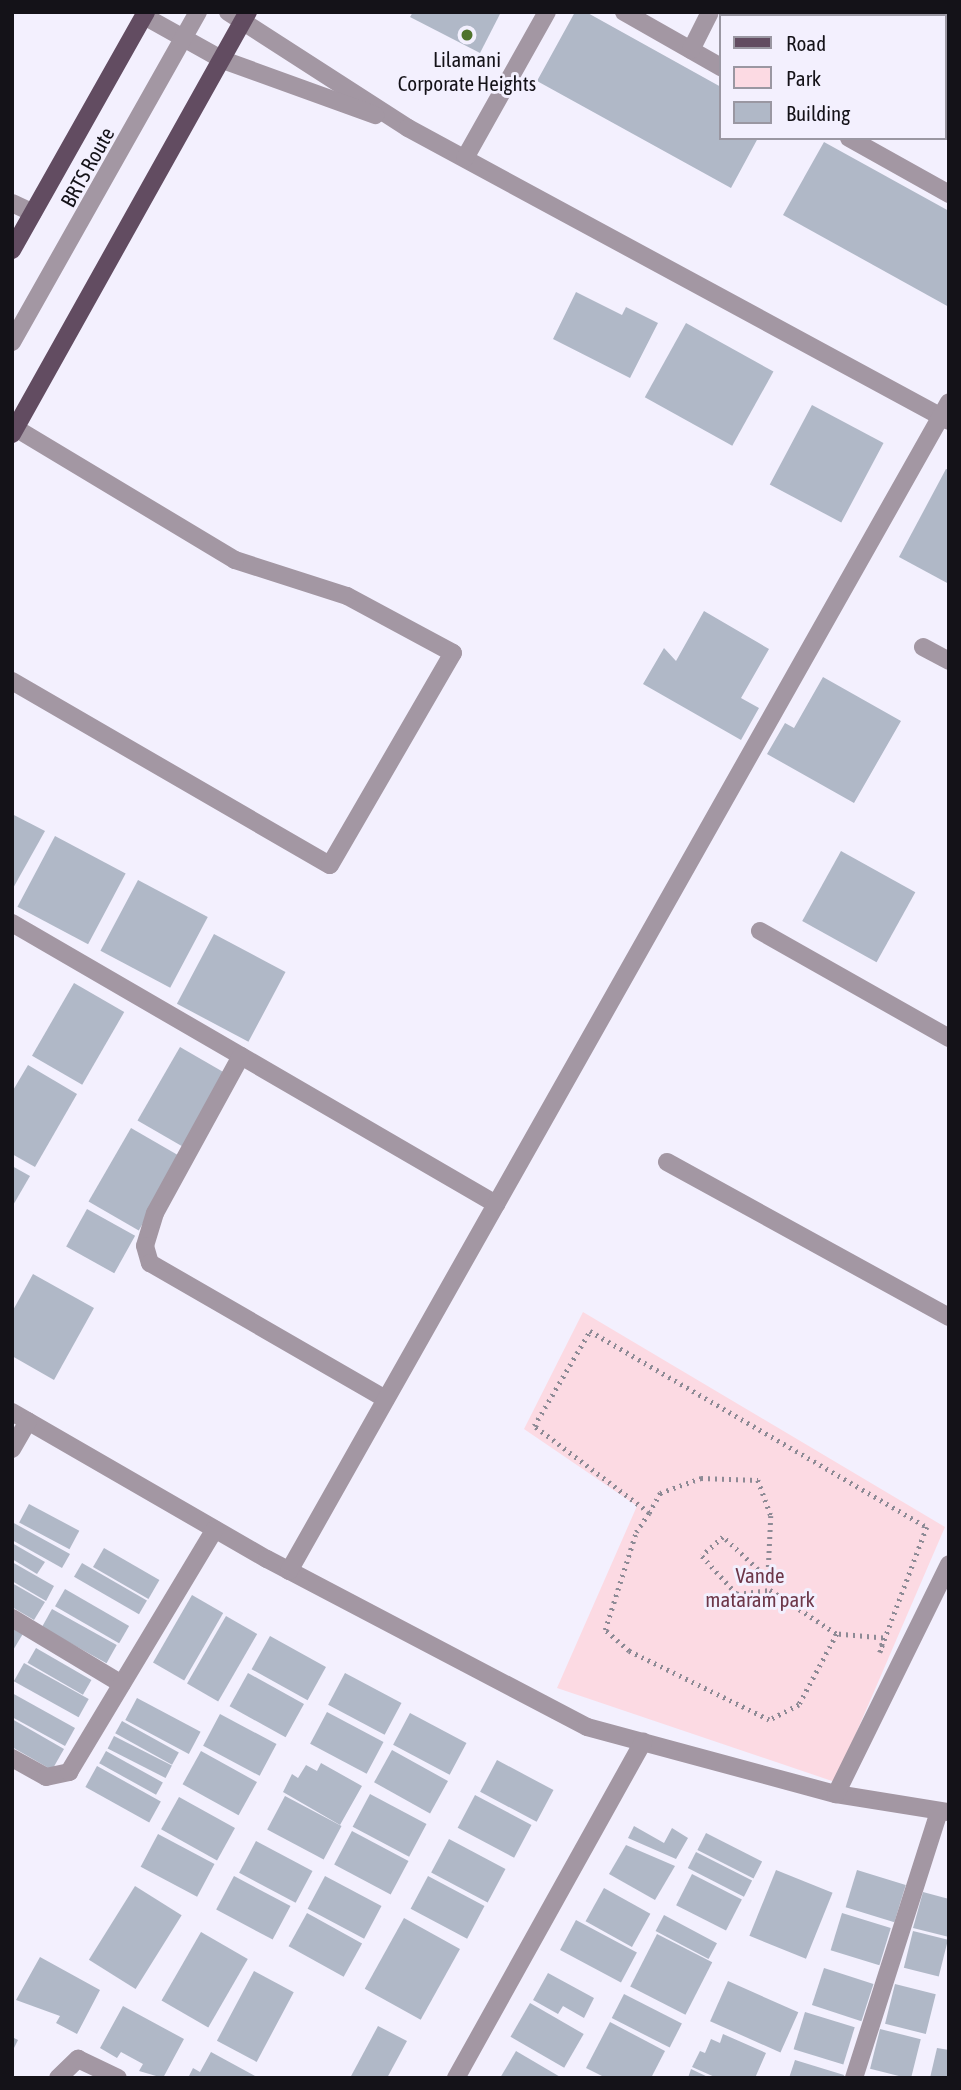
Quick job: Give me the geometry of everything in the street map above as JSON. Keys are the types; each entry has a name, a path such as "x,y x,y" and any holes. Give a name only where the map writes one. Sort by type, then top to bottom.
{"main road":[{"path":"12,250 145,14"},
{"path":"14,431 223,60 240,15"}],"street":[{"name":"BRTS Route","path":"12,342 198,12"},
{"path":"465,158 547,12"},
{"path":"624,12 720,66"},
{"path":"691,50 710,12"},
{"path":"145,14 223,60 408,128"},
{"path":"240,15 408,128 946,413 289,1571"},
{"path":"871,144 949,194"},
{"path":"12,203 33,213"},
{"path":"12,681 330,865 453,653 346,596 235,560 14,431"},
{"path":"923,647 949,662"},
{"path":"12,923 496,1204"},
{"path":"760,931 949,1038"},
{"path":"241,1056 155,1213 145,1246 150,1263 386,1399"},
{"path":"667,1162 949,1317"},
{"path":"12,1449 20,1416 289,1571 587,1727 836,1794 944,1812 855,2078"},
{"path":"12,1758 60,1779 122,1684 215,1529"},
{"path":"836,1794 949,1564"},
{"path":"12,1618 122,1684"},
{"path":"456,2078 643,1742"},
{"path":"58,2078 78,2059 118,2078"}],"path":[{"path":"649,1513 534,1426 590,1331 927,1527 880,1652 883,1638 837,1634 770,1590 737,1594 702,1556 723,1537 768,1579 771,1516 758,1480 701,1478 660,1493 649,1513 636,1532 605,1630 629,1651 769,1720 799,1705 837,1634"}],"green space":[{"name":"Vande mataram park","path":"583,1312 945,1527 835,1782 557,1688 637,1506 524,1429"}],"building":[{"name":"Lilamani Corporate Heights","path":"413,12 501,12 480,53 410,17"},
{"path":"575,12 586,12 720,86 720,140 757,140 731,188 537,81"},
{"path":"949,91 949,133 947,132"},
{"path":"824,142 949,211 949,307 783,215"},
{"path":"576,292 622,315 626,307 658,323 630,378 553,339"},
{"path":"686,323 773,371 732,446 645,397"},
{"path":"812,405 884,443 841,522 770,484"},
{"path":"946,469 949,470 949,584 899,557"},
{"path":"704,611 769,649 741,698 759,708 741,740 643,684 664,648 676,661"},
{"path":"823,677 901,721 854,803 767,754 785,723 794,728"},
{"path":"12,814 45,831 12,890"},
{"path":"55,836 126,874 88,944 17,907"},
{"path":"841,851 915,892 877,962 802,921"},
{"path":"138,880 208,917 170,988 100,951"},
{"path":"214,934 286,972 248,1042 177,1004"},
{"path":"74,983 124,1012 82,1085 32,1056"},
{"path":"180,1047 230,1076 188,1150 138,1121"},
{"path":"28,1065 77,1094 35,1167 12,1154 12,1092"},
{"path":"131,1128 181,1157 139,1231 88,1202"},
{"path":"12,1166 30,1176 12,1207"},
{"path":"87,1209 135,1236 114,1273 66,1247"},
{"path":"33,1274 94,1308 54,1380 12,1356 12,1312"},
{"path":"29,1504 79,1531 69,1549 19,1523"},
{"path":"12,1522 70,1554 62,1568 12,1540"},
{"path":"12,1543 45,1562 37,1574 12,1559"},
{"path":"104,1548 159,1580 148,1599 93,1567"},
{"path":"12,1562 54,1586 46,1601 12,1581"},
{"path":"82,1563 147,1600 139,1614 74,1577"},
{"path":"12,1583 45,1602 34,1620 12,1607"},
{"path":"65,1589 129,1626 119,1643 55,1606"},
{"path":"192,1595 223,1613 184,1681 153,1663"},
{"path":"52,1609 117,1645 107,1663 42,1627"},
{"path":"226,1616 257,1634 218,1702 187,1684"},
{"path":"12,1626 24,1632 12,1652"},
{"path":"270,1636 326,1667 308,1700 252,1669"},
{"path":"36,1648 91,1680 83,1695 28,1663"},
{"path":"24,1663 89,1699 79,1717 14,1681"},
{"path":"248,1673 304,1704 286,1737 230,1706"},
{"path":"345,1673 402,1703 385,1735 328,1705"},
{"path":"12,1693 75,1728 65,1746 12,1717"},
{"path":"137,1698 201,1732 189,1754 125,1720"},
{"path":"327,1712 384,1742 367,1774 310,1744"},
{"path":"410,1713 467,1743 450,1775 393,1745"},
{"path":"220,1714 277,1744 260,1776 203,1746"},
{"path":"12,1719 64,1749 52,1770 12,1747"},
{"path":"122,1721 179,1753 172,1765 115,1733"},
{"path":"114,1736 172,1766 166,1778 108,1748"},
{"path":"392,1750 448,1781 430,1813 374,1782"},
{"path":"106,1751 163,1783 156,1795 99,1763"},
{"path":"201,1751 257,1782 239,1815 183,1784"},
{"path":"497,1760 554,1790 537,1822 480,1792"},
{"path":"321,1763 362,1786 340,1825 283,1792 292,1774 298,1778 306,1765 317,1771"},
{"path":"97,1766 161,1801 149,1822 85,1787"},
{"path":"370,1794 427,1824 409,1857 353,1827"},
{"path":"475,1795 532,1825 514,1858 458,1828"},
{"path":"285,1796 342,1826 324,1860 267,1830"},
{"path":"179,1797 235,1828 217,1860 161,1829"},
{"path":"634,1826 664,1843 672,1828 688,1838 676,1859 628,1838"},
{"path":"352,1831 409,1861 391,1895 334,1865"},
{"path":"706,1833 762,1862 754,1879 697,1850"},
{"path":"158,1834 215,1864 197,1897 141,1867"},
{"path":"449,1839 506,1869 488,1903 431,1873"},
{"path":"256,1841 313,1871 296,1903 239,1873"},
{"path":"626,1845 675,1866 655,1900 609,1874"},
{"path":"696,1852 752,1881 744,1897 688,1868"},
{"path":"776,1870 833,1893 806,1959 749,1936"},
{"path":"857,1870 906,1885 894,1922 846,1907"},
{"path":"692,1874 742,1899 726,1931 676,1905"},
{"path":"234,1876 291,1906 273,1940 216,1910"},
{"path":"325,1876 382,1906 364,1939 308,1909"},
{"path":"428,1876 485,1906 467,1939 411,1909"},
{"path":"135,1886 182,1915 136,1989 89,1960"},
{"path":"604,1888 650,1914 632,1947 586,1921"},
{"path":"923,1892 949,1899 949,1937 913,1928"},
{"path":"307,1913 362,1944 344,1977 289,1946"},
{"path":"842,1913 891,1928 879,1965 831,1950"},
{"path":"664,1915 717,1943 709,1959 656,1931"},
{"path":"404,1918 460,1949 421,2020 365,1989"},
{"path":"576,1920 637,1952 621,1982 560,1950"},
{"path":"913,1931 948,1940 939,1977 904,1968"},
{"path":"201,1932 248,1959 208,2027 162,2000"},
{"path":"657,1934 712,1962 685,2015 630,1987"},
{"path":"40,1957 100,1990 77,2034 56,2023 60,2016 16,2000"},
{"path":"824,1968 873,1984 861,2021 812,2005"},
{"path":"254,1971 294,1992 257,2062 217,2041"},
{"path":"548,1973 594,1998 584,2018 563,2006 558,2014 533,2000"},
{"path":"728,1981 798,2012 780,2053 710,2021"},
{"path":"895,1984 936,1994 926,2034 885,2024"},
{"path":"624,1994 682,2024 670,2048 612,2018"},
{"path":"530,2003 584,2034 564,2068 510,2037"},
{"path":"123,2006 184,2039 163,2078 139,2071 143,2064 121,2052 117,2058 100,2048"},
{"path":"805,2012 855,2027 843,2064 794,2049"},
{"path":"610,2022 665,2051 651,2078 606,2078 586,2068"},
{"path":"378,2026 407,2041 387,2078 350,2078"},
{"path":"880,2029 921,2039 911,2078 870,2069"},
{"path":"723,2034 766,2053 755,2078 717,2078 692,2067 700,2051 705,2053 711,2039 720,2043"},
{"path":"12,2037 18,2040 12,2052"},
{"path":"937,2048 949,2050 949,2078 930,2078"},
{"path":"516,2051 562,2078 500,2078"},
{"path":"211,2052 259,2078 188,2078 193,2068 200,2072"},
{"path":"795,2060 844,2075 843,2078 789,2078"},
{"path":"691,2069 710,2078 688,2078"}],"place":[{"name":"Lilamani Corporate Heights","path":"467,35"}]}
